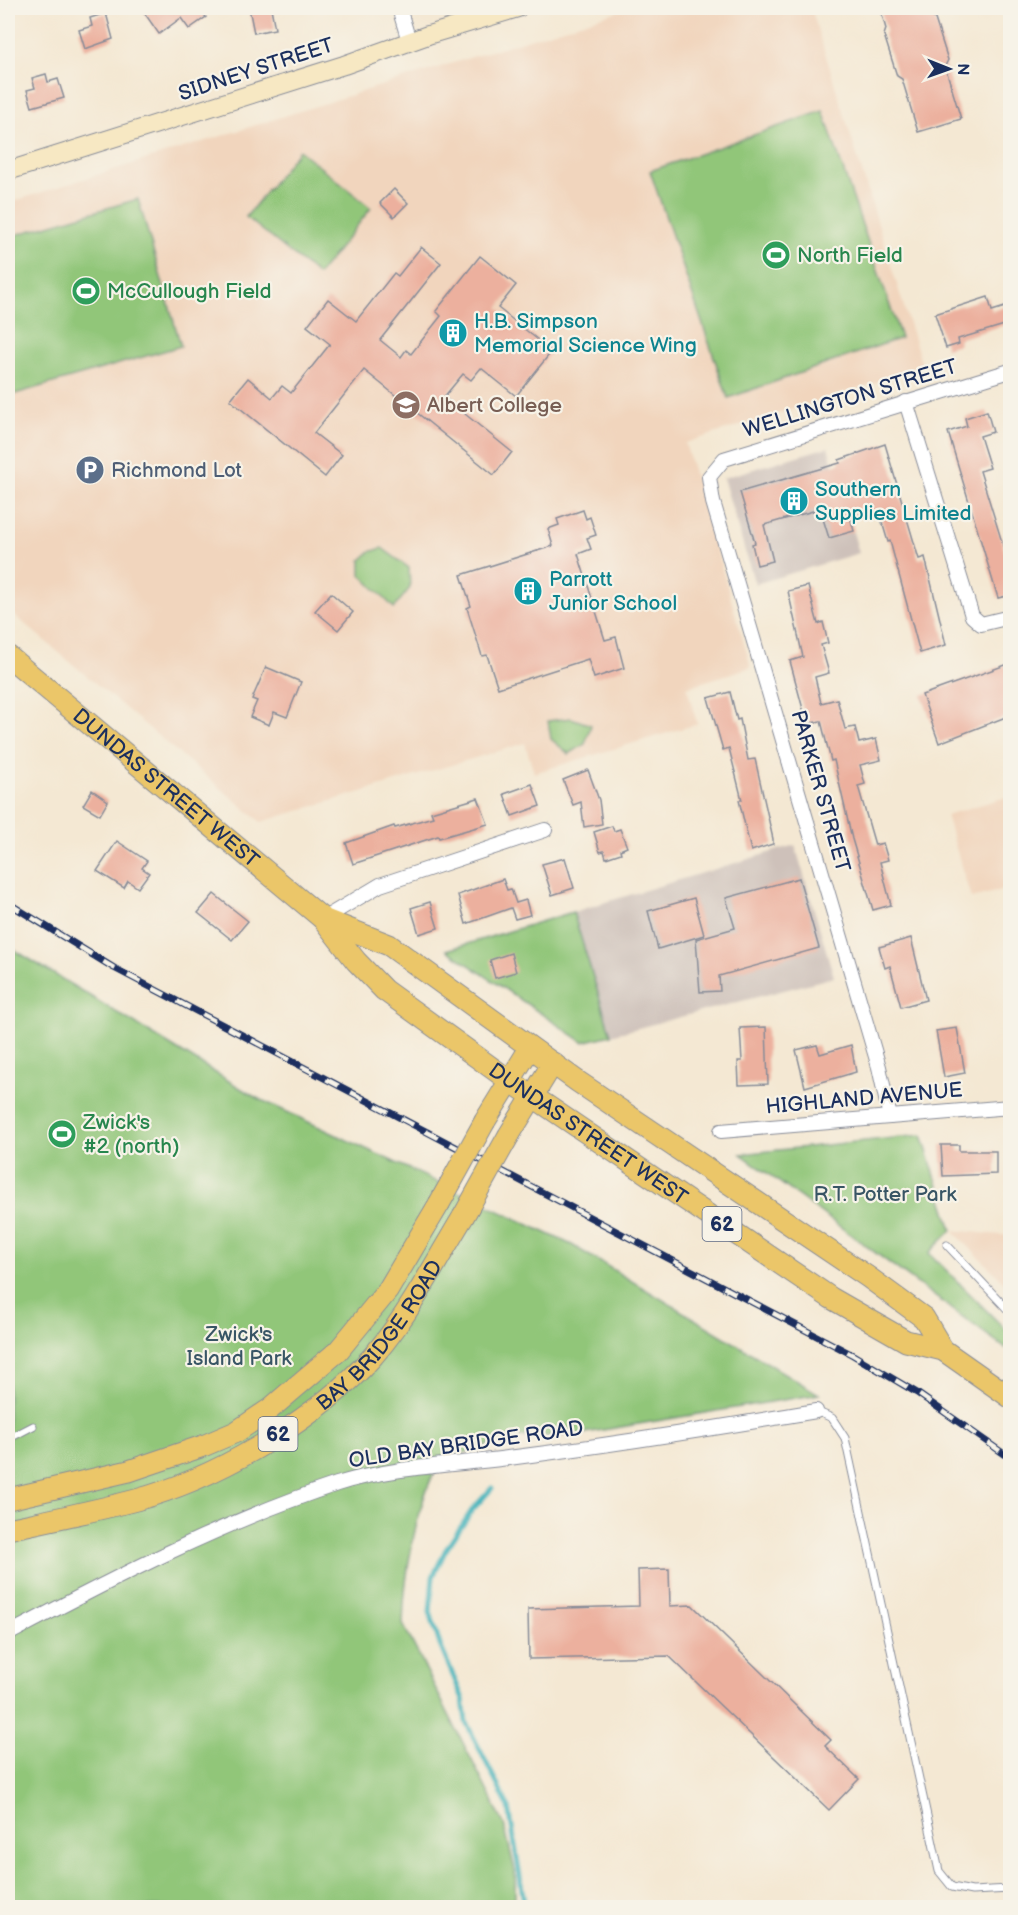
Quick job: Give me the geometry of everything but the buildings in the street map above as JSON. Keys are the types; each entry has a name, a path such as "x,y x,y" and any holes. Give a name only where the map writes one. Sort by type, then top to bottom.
{"main road":[{"name":"SIDNEY STREET","path":"8,171 518,8"},
{"name":"DUNDAS STREET WEST","path":"8,656 323,919 356,961 384,990 510,1081 831,1298 906,1341 944,1350 1011,1397"},
{"name":"DUNDAS STREET WEST","path":"323,919 389,945 530,1048 924,1318 944,1350"},
{"name":"BAY BRIDGE ROAD","path":"8,1499 129,1471 203,1446 236,1432 270,1409 338,1351 388,1290 485,1121 530,1048"},
{"name":"BAY BRIDGE ROAD","path":"8,1529 138,1500 179,1485 252,1451 284,1430 362,1368 387,1338 463,1217 509,1134 553,1064"}],"street":[{"path":"399,8 409,41"},
{"name":"WELLINGTON STREET","path":"709,477 724,459 1011,371"},
{"path":"906,402 972,616 981,624 1011,617"},
{"name":"PARKER STREET","path":"709,477 713,502 879,1067 890,1117"},
{"path":"323,919 380,885 545,830"},
{"name":"HIGHLAND AVENUE","path":"721,1131 1011,1107"},
{"name":"OLD BAY BRIDGE ROAD","path":"8,1634 139,1566 234,1524 339,1484 402,1471 645,1438 816,1411"}],"lane":[{"path":"947,1245 1011,1311"},
{"path":"816,1411 832,1418 845,1438 939,1871 952,1887 972,1891 1011,1889"},
{"path":"8,1439 33,1426"}],"shaded area":[{"name":"Albert College","path":"628,8 811,8 923,368 685,443 751,667 687,687 697,724 534,773 525,743 261,822 8,610 8,203"},
{"path":"828,447 859,553 755,584 723,478"},
{"path":"1010,796 1010,888 971,898 946,815"},
{"path":"795,845 834,977 611,1035 573,912"},
{"path":"952,1230 1010,1236 1010,1288"}],"green space":[{"name":"North Field","path":"823,111 901,338 728,398 650,171"},
{"path":"299,150 371,208 318,275 246,217"},
{"name":"McCullough Field","path":"138,199 181,346 8,396 8,237"},
{"path":"382,548 409,568 410,588 394,608 361,575 361,560 370,552"},
{"path":"571,718 591,725 585,744 569,754 551,739 548,721"},
{"path":"573,912 611,1035 583,1042 447,950"},
{"name":"Zwick's Island Park","path":"8,946 255,1097 572,1245 819,1394 573,1435 511,1437 440,1461 424,1497 413,1540 403,1624 504,1824 515,1871 515,1907 8,1907"},
{"name":"R.T. Potter Park","path":"922,1135 952,1230 929,1253 1010,1334 1010,1343 1005,1348 741,1154"}],"waterway":[{"path":"492,1488 473,1509 445,1551 433,1577 430,1612 440,1645 463,1699 466,1722 509,1808 525,1908"}],"railway":[{"path":"8,903 114,968 853,1355 917,1393 1010,1458"}],"place":[{"name":"North Field","path":"776,255"},
{"name":"McCullough Field","path":"86,291"},
{"name":"H.B. Simpson Memorial Science Wing","path":"453,333"},
{"name":"Albert College","path":"406,405"},
{"name":"Richmond Lot","path":"90,470"},
{"name":"Southern Supplies Limited","path":"794,501"},
{"name":"Parrott Junior School","path":"528,591"},
{"name":"Zwick's #2 (north)","path":"62,1134"}]}
